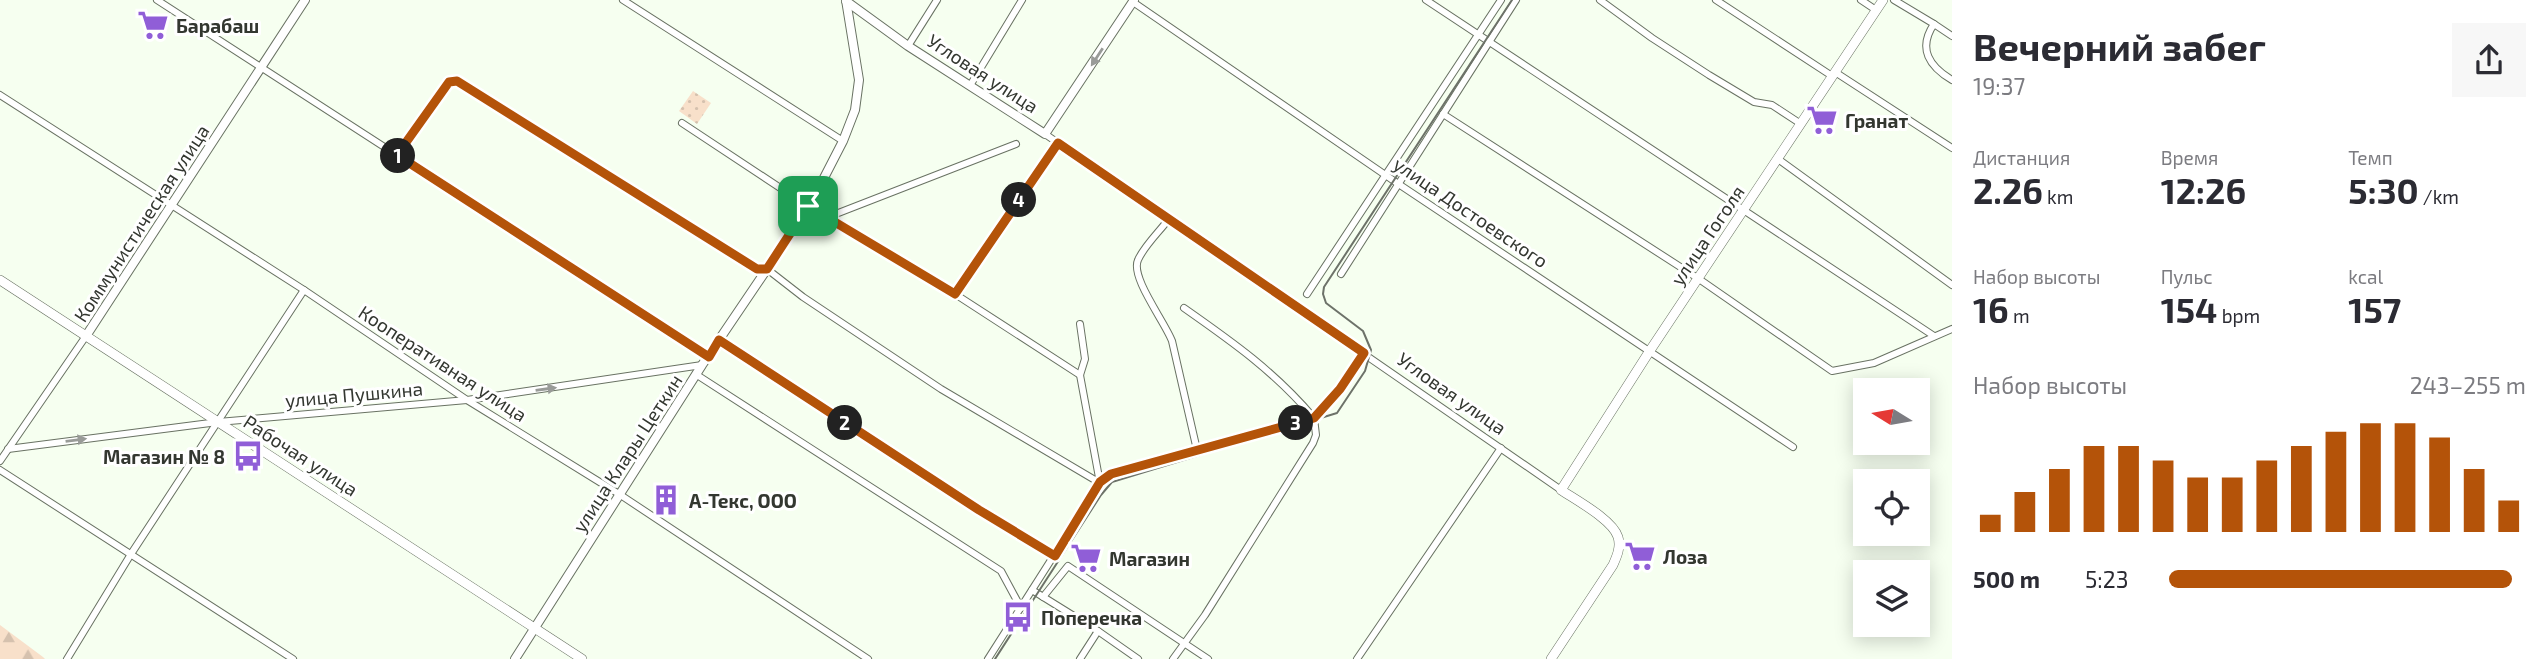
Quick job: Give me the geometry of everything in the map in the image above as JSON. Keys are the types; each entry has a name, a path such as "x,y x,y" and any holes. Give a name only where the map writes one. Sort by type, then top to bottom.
{"main road":[{"name":"улица Гоголя","path":"1561,490 1649,352 1883,0"},
{"name":"Рабочая улица","path":"0,280 582,659"},
{"name":"Угловая улица","path":"1551,659 1613,565 1619,549 1618,536 1611,524 1561,490"}],"street":[{"path":"157,0 709,357"},
{"name":"Коммунистическая улица","path":"0,461 86,336 305,0"},
{"path":"623,0 843,141"},
{"name":"улица Клары Цеткин","path":"515,659 702,365 809,206 843,141 855,110 859,80 846,0"},
{"name":"Угловая улица","path":"846,0 908,46 1045,134 1561,490"},
{"path":"908,46 937,0"},
{"path":"971,84 1022,0"},
{"path":"1426,0 1934,336"},
{"path":"1307,294 1501,0"},
{"path":"1341,274 1516,0"},
{"path":"1600,0 1709,75 1755,102 1772,105 1801,124"},
{"path":"1716,0 1952,148"},
{"path":"1861,0 1877,10"},
{"path":"1894,0 1952,36"},
{"path":"1045,134 1133,1"},
{"name":"улица Достоевского","path":"1133,1 1387,173 1397,183 1793,447"},
{"path":"1934,24 1927,34 1929,61 1952,80"},
{"path":"397,155 449,82 457,81 757,269 767,269 803,297 941,389 1100,482"},
{"name":"Кооперативная улица","path":"0,95 304,290 467,400 619,494 868,659"},
{"path":"1443,114 1699,279 1832,371 1874,363 1952,329"},
{"path":"682,123 809,206 955,294 1080,375"},
{"path":"955,294 1058,143"},
{"path":"828,217 1016,144"},
{"path":"1778,159 1952,285"},
{"path":"1168,220 1137,261 1136,270 1167,326 1198,450"},
{"path":"67,659 131,554 304,290"},
{"path":"1173,659 1227,581 1316,435 1314,418 1295,395 1254,357 1184,308"},
{"path":"1080,324 1085,359 1080,375 1100,482"},
{"path":"719,340 979,510 1055,556"},
{"path":"988,659 1100,482 1111,474 1314,418 1340,389 1364,353"},
{"name":"улица Пушкина","path":"8,449 218,422 467,400 702,365"},
{"path":"696,375 1001,571 1021,608"},
{"path":"1357,659 1501,448"},
{"path":"0,470 293,659"},
{"path":"1043,597 1068,566 1208,659"},
{"path":"1032,590 1138,659"},
{"path":"1080,659 1098,631"}],"green space":[{"path":"693,91 711,103 697,124 679,111"},
{"path":"0,625 43,657 45,659 0,659"}],"tram line":[{"path":"995,659 1112,482 1337,413 1365,371 1371,350 1363,331 1326,303 1324,287 1512,0"}],"place":[{"name":"Барабаш","path":"153,25"},
{"name":"Гранат","path":"1822,120"},
{"name":"Магазин № 8","path":"248,456"},
{"name":"А-Текс, ООО","path":"666,500"},
{"name":"Лоза","path":"1640,556"},
{"name":"Магазин","path":"1086,558"},
{"name":"Поперечка","path":"1018,617"}],"route":[{"path":"457,81 757,269 767,269 808,206 955,294 1058,143 1364,353 1340,389 1314,418 1111,474 1100,482 1055,556 979,510 719,340 709,357 397,155 449,82 457,81"}]}
